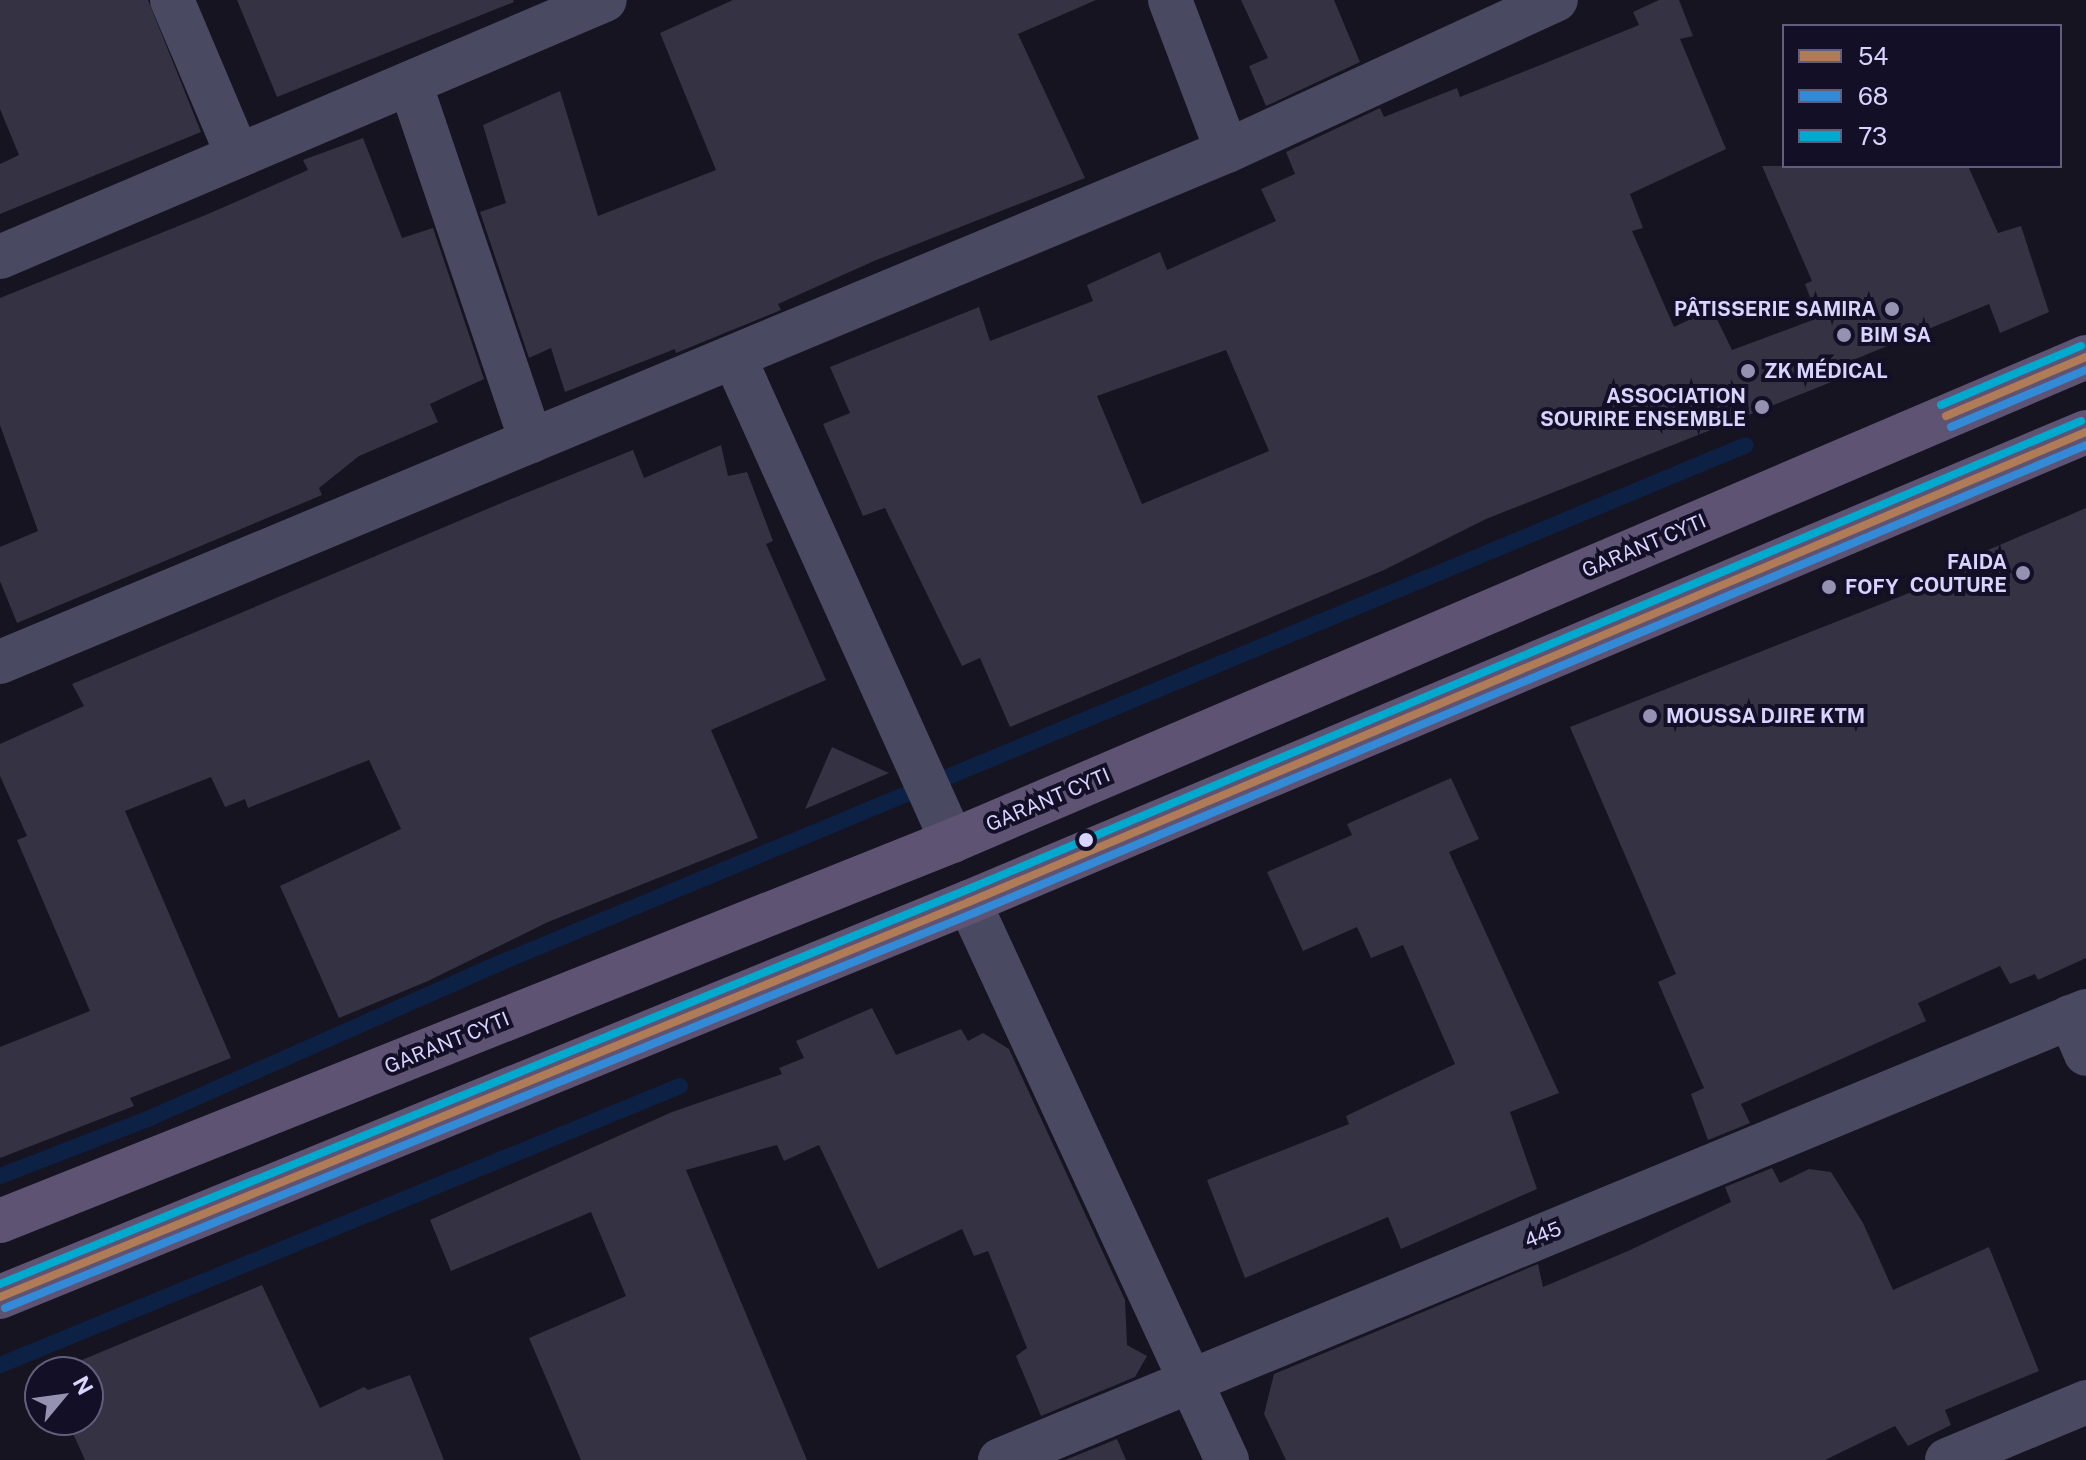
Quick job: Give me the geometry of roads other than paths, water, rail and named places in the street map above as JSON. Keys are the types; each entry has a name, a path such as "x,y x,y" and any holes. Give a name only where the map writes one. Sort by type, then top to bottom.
{"main road":[{"name":"GARANT CYTI","path":"0,1221 952,841 2086,357"},
{"path":"0,1297 969,902 2086,432"}],"street":[{"path":"172,0 238,156"},
{"path":"0,257 605,0"},
{"path":"1170,0 1227,151"},
{"path":"0,662 1227,151 1556,0"},
{"path":"410,83 531,441"},
{"path":"734,357 952,841"},
{"path":"969,902 1227,1460"},
{"name":"445","path":"1000,1460 2081,1027"},
{"path":"1947,1460 2086,1402"}],"waterway":[{"path":"0,1176 150,1118 500,963 1746,445"},
{"path":"0,1365 680,1086"}],"place":[{"name":"PÂTISSERIE SAMIRA","path":"1892,309"},
{"name":"BIM SA","path":"1844,335"},
{"name":"ZK MÉDICAL","path":"1748,371"},
{"name":"ASSOCIATION SOURIRE ENSEMBLE","path":"1762,407"},
{"name":"FAIDA COUTURE","path":"2023,573"},
{"name":"FOFY","path":"1829,587"},
{"name":"MOUSSA DJIRE KTM","path":"1650,716"}]}
